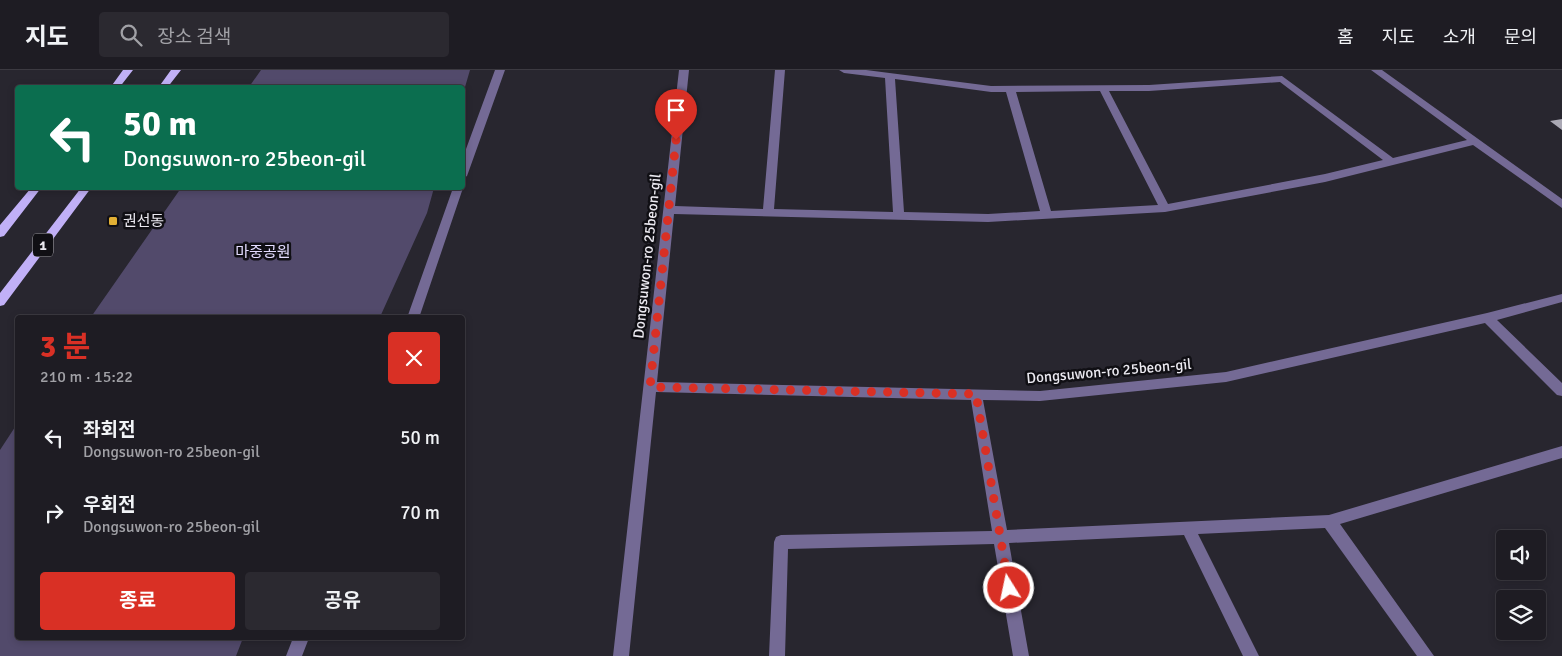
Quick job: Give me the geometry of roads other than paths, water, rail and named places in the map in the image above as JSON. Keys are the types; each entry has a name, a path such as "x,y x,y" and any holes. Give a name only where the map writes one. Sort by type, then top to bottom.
{"main road":[{"path":"116,85 128,70"},
{"path":"164,85 176,70"},
{"path":"0,233 34,190"},
{"name":"1","path":"0,302 84,190"}],"street":[{"path":"465,168 500,70"},
{"name":"Dongsuwon-ro 25beon-gil","path":"621,656 684,70"},
{"path":"768,212 780,70"},
{"path":"844,70 992,89 1149,88 1282,80 1392,162"},
{"path":"1376,70 1562,204"},
{"path":"890,76 899,216"},
{"path":"1010,88 1047,214"},
{"path":"1103,88 1165,208"},
{"path":"668,210 988,218 1165,208 1325,178 1476,141"},
{"path":"414,315 457,190"},
{"name":"Dongsuwon-ro 25beon-gil","path":"650,387 1040,396 1226,377 1487,318 1562,298"},
{"path":"1487,318 1562,391"},
{"path":"976,394 1021,656"},
{"path":"777,656 781,542 1000,537 1329,521 1562,452"},
{"path":"1329,521 1426,656"},
{"path":"1188,528 1251,656"},
{"path":"294,656 300,640"}],"place":[{"name":"권선동","path":"113,221"}],"park label":[{"name":"마중공원","path":"263,252"}]}
